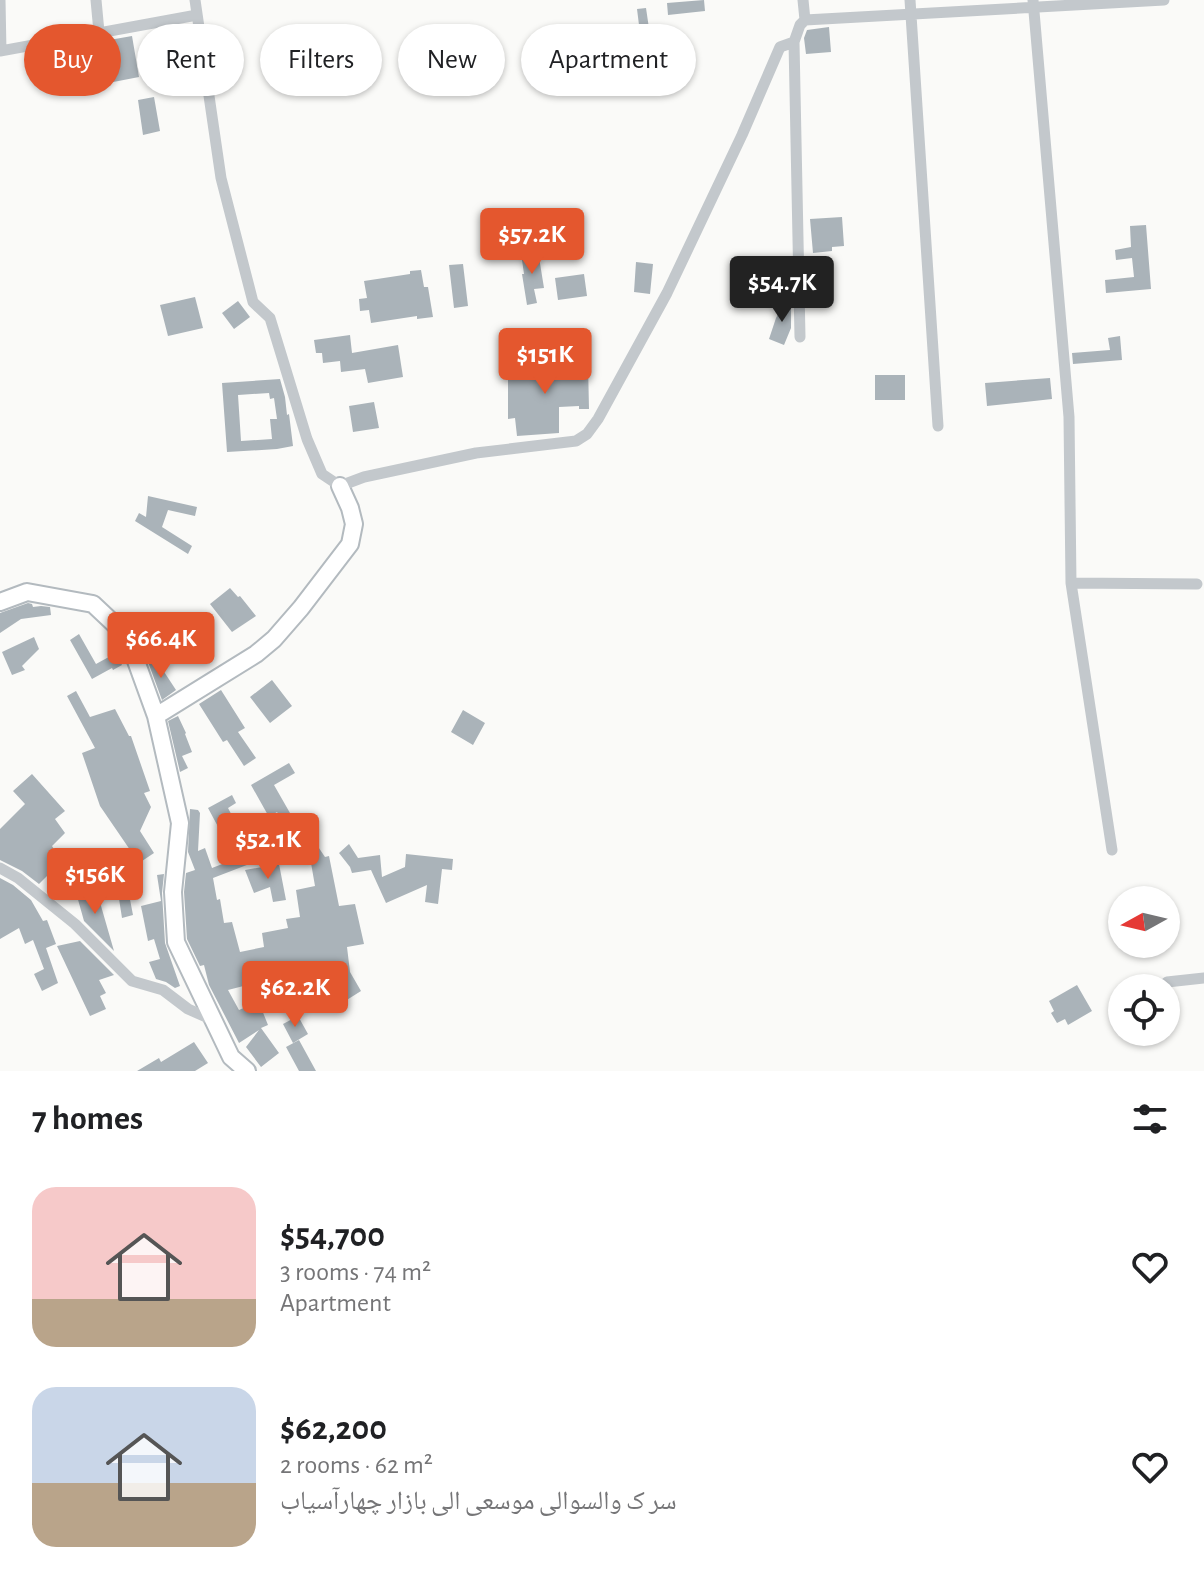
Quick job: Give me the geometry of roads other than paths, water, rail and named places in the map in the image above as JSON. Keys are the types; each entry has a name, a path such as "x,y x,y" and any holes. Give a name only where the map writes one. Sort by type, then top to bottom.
{"street":[{"path":"0,0 0,51 24,46"},
{"path":"96,0 98,24"},
{"path":"156,716 256,654 274,639 350,544 354,524 340,486 322,474 307,439 270,318 253,302 221,178 195,0"},
{"path":"803,0 805,20"},
{"path":"910,0 938,426"},
{"path":"800,337 794,42 805,20 911,15 1033,4 1164,0"},
{"path":"1033,4 1069,417 1071,583 1112,850"},
{"path":"121,28 197,15"},
{"path":"340,486 364,477 476,453 576,441 587,434 667,293 780,47 794,42"},
{"path":"1071,583 1197,584"},
{"path":"0,602 27,592 93,604 127,636 156,716 180,823 173,892 176,942 231,1057 247,1071"},
{"path":"0,868 18,878 75,924 132,981 163,990 188,1009 213,1020"},
{"path":"1180,981 1204,978"}]}
